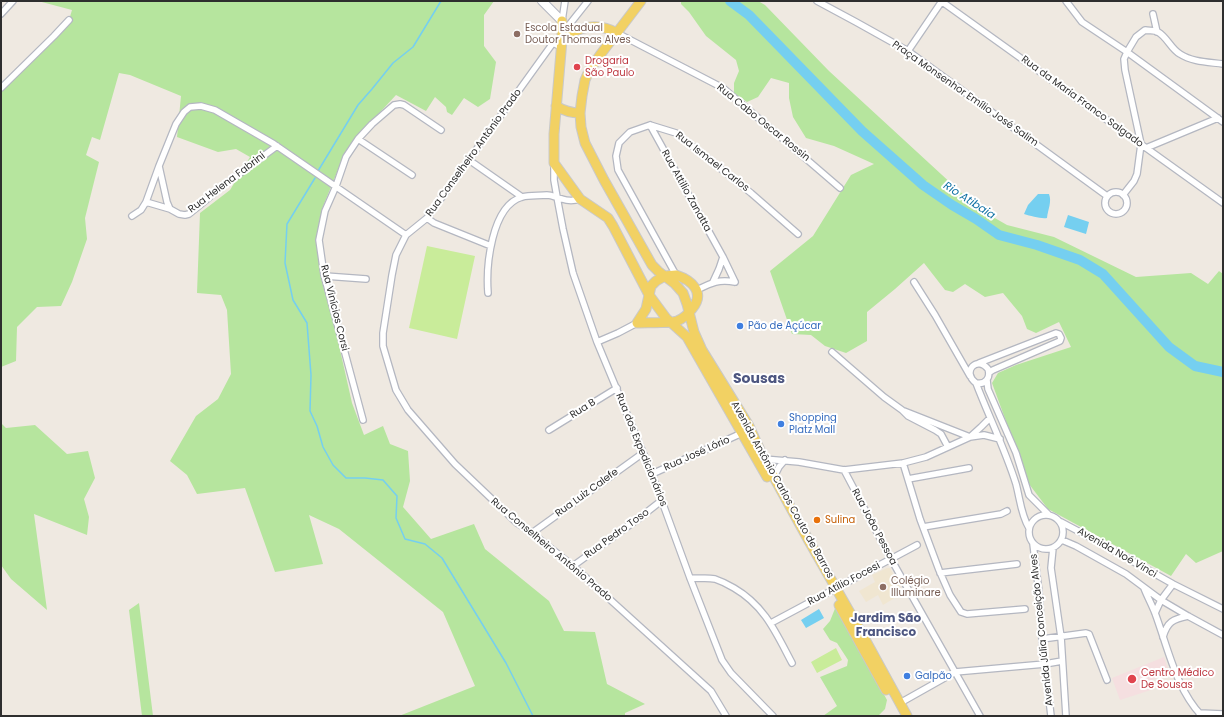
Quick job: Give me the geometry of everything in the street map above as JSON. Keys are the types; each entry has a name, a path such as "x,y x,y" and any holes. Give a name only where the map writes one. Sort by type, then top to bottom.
{"main road":[{"path":"542,1 569,25 602,27 617,33"},
{"name":"Avenida Antônio Carlos Couto de Barros","path":"641,1 600,55 585,80 580,113 581,127 586,143 604,180 652,265 675,284 683,293 694,332 702,350 748,426 900,716"},
{"path":"569,25 559,44 554,134 554,163 580,199"},
{"path":"559,44 569,25"},
{"path":"556,106 564,111 580,113"},
{"name":"Avenida Antônio Carlos Couto de Barros","path":"580,199 608,218 649,295 661,312 687,337 797,529 861,632 907,716"},
{"path":"676,274 687,279 697,290 697,298 694,306 689,313 679,320 672,322 637,323 646,309 651,286 665,276 676,274"}],"street":[{"path":"1,14 13,1"},
{"path":"565,1 569,25"},
{"path":"569,25 588,1"},
{"name":"Praça Monsenhor Emílio José Salim","path":"817,1 908,51 1107,196"},
{"path":"908,51 942,1"},
{"name":"Rua da Maria Franco Salgado","path":"942,1 1223,203"},
{"path":"1066,1 1082,22 1127,52 1221,120"},
{"path":"1153,14 1157,32"},
{"path":"1,88 69,20"},
{"path":"1123,194 1134,181 1137,174 1141,144 1124,59 1136,37 1145,30 1157,32 1181,55 1197,61 1223,64"},
{"name":"Rua Cabo Oscar Rossin","path":"617,33 723,88 840,188"},
{"name":"Rua Conselheiro Antônio Prado","path":"559,44 469,160 427,218 406,234 396,254 382,333 383,346 396,390 410,414 455,464 517,523 532,533 572,566 711,691 726,716"},
{"name":"Rua Vinícios Corsi","path":"363,420 325,276 319,240 325,210 336,186 346,157 358,139 372,124 394,105 404,105 441,130"},
{"name":"Rua Helena Fabrini","path":"159,166 176,124 184,112 190,107 201,106 215,110 277,146 220,188 189,214 179,214 170,209"},
{"path":"1146,148 1221,120"},
{"path":"650,126 630,132 619,143 616,156 618,170 676,274"},
{"name":"Rua Ismael Carlos","path":"650,126 676,133 751,193 798,234"},
{"name":"Rua Attilio Zanatta","path":"650,126 735,282 726,280 713,282"},
{"path":"358,139 412,176"},
{"path":"277,146 406,234"},
{"path":"469,160 522,197"},
{"name":"Rua dos Expedicionários","path":"554,163 554,180 572,273 597,342 626,408 652,474 722,660 731,673 774,716"},
{"path":"132,216 141,210 146,202 159,166"},
{"path":"159,166 170,209"},
{"path":"1113,192 1123,194 1126,200 1126,206 1122,212 1115,213 1108,210 1105,203 1107,196 1113,192"},
{"path":"488,294 487,277 491,246 499,219 506,208 514,201 522,197 550,195 569,200 580,199"},
{"path":"146,202 170,209"},
{"path":"427,218 434,223 491,246"},
{"path":"697,290 713,282 723,258"},
{"path":"325,276 366,279"},
{"path":"914,282 935,315 972,380 976,383 1000,439 1016,485 1033,544 1046,550 1053,548 1062,540 1064,534 1061,522 1056,517 1049,515 1043,515 1037,518 1032,522 1029,528"},
{"path":"597,342 637,323"},
{"path":"970,376 970,370 973,366 1056,333 1059,334 1061,338 1060,341 993,370 990,372 987,380 988,389 1016,453 1029,495 1049,515"},
{"path":"955,349 966,361 986,366 990,372"},
{"path":"832,352 908,416 940,434 948,447"},
{"path":"976,383 984,383 987,380"},
{"name":"Rua B","path":"549,430 616,388"},
{"path":"902,410 970,437 984,435 1000,439"},
{"path":"764,459 785,460 844,470 903,463 926,457 970,437 990,418"},
{"name":"Rua José Lório","path":"652,474 742,434"},
{"name":"Rua Luiz Calefe","path":"532,533 643,453"},
{"path":"774,477 779,467 785,460"},
{"path":"903,463 923,527 940,572 950,595 961,612 967,614 1025,609"},
{"path":"908,479 969,468"},
{"name":"Rua João Pessoa","path":"844,470 891,559 980,716"},
{"name":"Rua Pedro Toso","path":"572,566 661,501"},
{"path":"923,527 1001,514 1007,511"},
{"name":"Avenida Noé Vinci","path":"1061,522 1172,584 1223,609"},
{"name":"Avenida Noé Vinci","path":"1062,540 1076,546 1126,574 1161,600 1223,635"},
{"name":"Avenida Júlia Conceição Alves","path":"1033,544 1051,716"},
{"name":"Rua Atílio Focesi","path":"771,623 917,545"},
{"name":"Avenida Júlia Conceição Alves","path":"1053,548 1051,568 1061,637 1066,716"},
{"path":"940,572 1017,564"},
{"path":"690,578 715,579 753,601 771,623 792,663"},
{"path":"1155,613 1161,600 1172,584"},
{"path":"1144,588 1155,613 1162,638 1186,693 1201,714 1223,714"},
{"path":"1162,638 1165,629 1170,622 1188,616"},
{"path":"1042,639 1086,633 1089,634 1107,680"},
{"path":"900,703 955,672 1045,664 1062,661"}],"shaded area":[{"name":"Colégio Illuminare","path":"890,568 903,593 883,605 878,595 866,602 859,591 875,582 872,575"},
{"name":"Centro Médico De Sousas","path":"1164,657 1169,673 1149,681 1151,690 1120,700 1112,678"}],"green space":[{"path":"38,1 494,1 484,15 484,46 496,62 490,99 478,107 464,98 452,115 447,112 446,107 435,97 426,111 396,95 360,134 344,155 322,209 317,238 320,274 338,341 352,403 364,435 383,426 390,444 408,451 410,481 403,507 431,539 474,524 485,549 549,601 564,631 595,632 607,684 645,704 625,713 625,716 399,716 475,686 443,612 339,529 309,515 323,564 275,572 245,488 197,494 187,475 170,461 196,416 218,399 231,374 227,310 221,295 197,293 200,213 230,190 250,157 236,149 218,152 177,137 181,96 130,75 119,73 100,140 92,137 86,155 99,162 85,218 87,239 72,282 61,306 37,307 17,327 16,361 1,367 1,87 69,20 72,10"},
{"path":"681,1 758,1 765,5 829,71 979,209 1007,225 1054,237 1136,277 1191,273 1208,284 1219,271 1223,274 1223,551 1196,563 1186,554 1171,576 1048,509 1029,484 992,383 998,373 1016,365 1071,347 1059,322 1036,333 1027,329 1022,316 1003,293 985,297 965,284 953,292 945,290 924,263 867,312 867,341 846,353 825,346 811,335 792,334 770,271 813,236 851,175 874,164 834,146 806,138 793,117 789,98 789,83 771,78 758,97 747,102 734,93 734,83 739,71 736,60 706,36 689,12 681,4"},
{"path":"427,246 475,256 457,339 409,328"},
{"path":"1,423 6,428 35,425 67,454 88,451 95,478 84,499 89,517 87,535 34,514 47,610 11,579 1,565"},
{"path":"139,603 153,716 142,716 129,610"},
{"path":"836,606 887,700 885,709 878,716 823,716 837,706 820,677 847,666 848,660 837,643 830,640 823,629 830,621"},
{"path":"836,648 842,660 817,673 811,662"}],"water":[{"path":"1038,194 1049,194 1050,203 1047,218 1039,218 1024,214 1028,205"},
{"path":"1068,215 1089,222 1086,234 1064,227"},
{"path":"819,609 824,618 806,628 801,620"}],"waterway":[{"path":"318,171 358,105 393,63 413,47 441,1"},
{"name":"Rio Atibaia","path":"730,1 749,15 862,131 923,185 999,235 1037,245 1080,260 1103,274 1169,347 1195,366 1223,372"},
{"path":"315,178 287,224 285,263 293,300 307,323 311,375 310,411 317,426 323,447 333,465 346,478 383,480 397,496 396,518 405,539 425,544 442,558 506,663 533,716"}],"place":[{"name":"Escola Estadual Doutor Thomas Alves","path":"517,34"},
{"name":"Drogaria São Paulo","path":"577,67"},
{"name":"Pão de Açúcar","path":"740,326"},
{"name":"Shopping Platz Mall","path":"781,424"},
{"name":"Sulina","path":"817,520"},
{"name":"Colégio Illuminare","path":"883,587"},
{"name":"Galpão","path":"907,676"},
{"name":"Centro Médico De Sousas","path":"1132,679"}],"district":[{"name":"Sousas","path":"759,379"},
{"name":"Jardim São Francisco","path":"886,626"}]}
